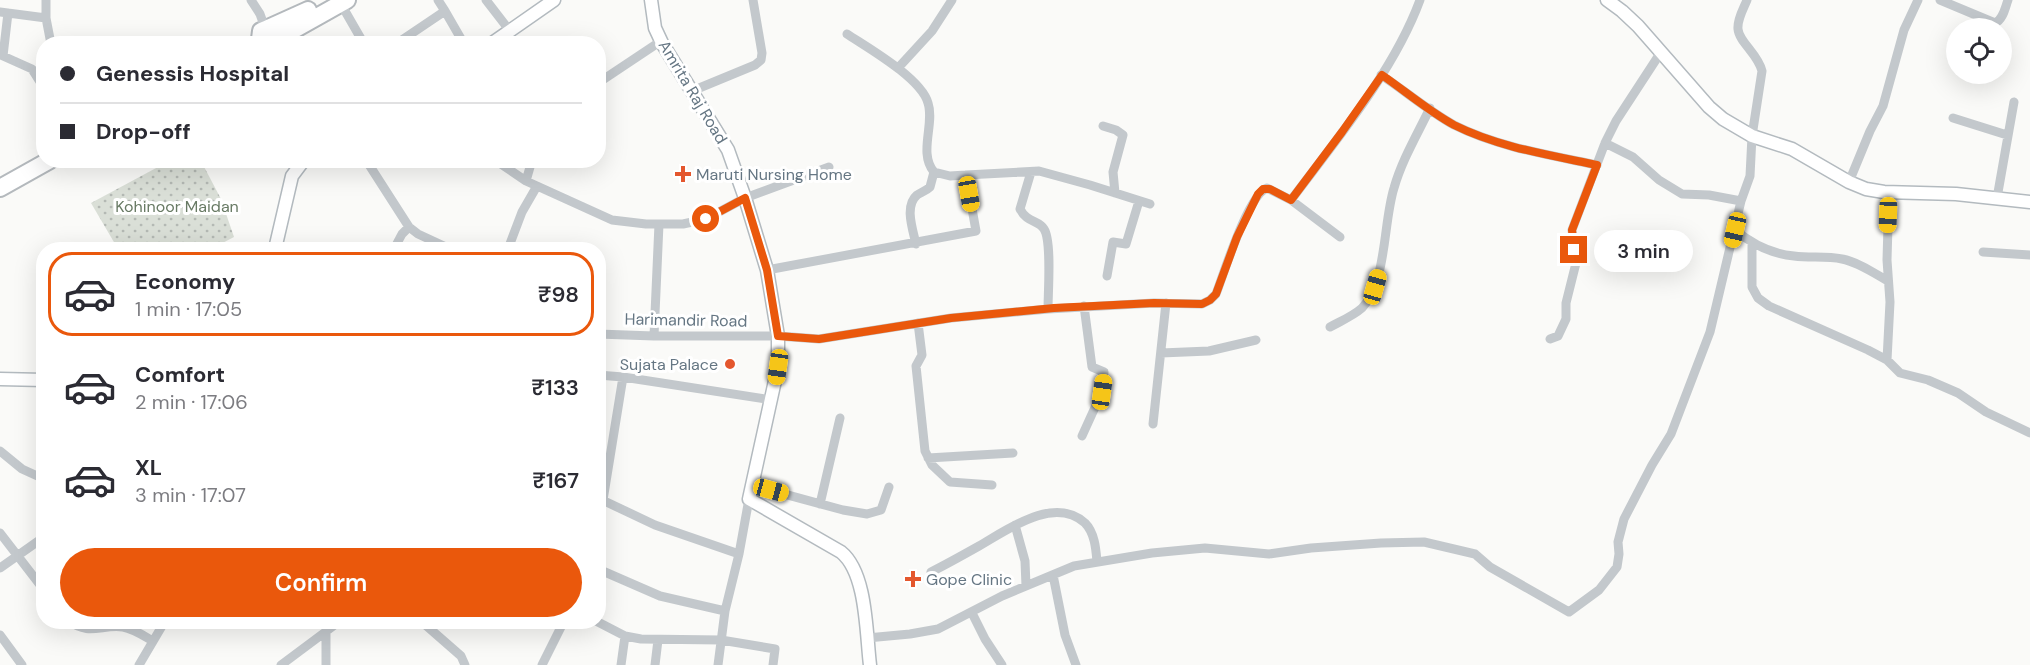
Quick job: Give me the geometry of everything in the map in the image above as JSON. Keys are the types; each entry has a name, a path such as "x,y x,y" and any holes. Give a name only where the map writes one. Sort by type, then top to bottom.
{"highway":[{"path":"273,36 339,1"},
{"path":"0,188 36,168"}],"main road":[{"path":"503,36 554,0"},
{"name":"Amrita Raj Road","path":"651,0 655,28 661,41 728,150 767,270 778,336 778,367 749,499"},
{"path":"1607,0 1622,11 1709,107 1723,119 1752,136 1792,149 1849,182 1866,189 2030,202"},
{"path":"277,242 292,176 298,168"},
{"path":"0,379 36,380"},
{"path":"749,499 841,552 849,560 856,573 861,593 870,665"}],"street":[{"path":"46,0 45,18 49,36"},
{"path":"251,0 260,14 268,36"},
{"path":"486,0 510,31"},
{"path":"692,91 755,65 761,60 762,53 753,0"},
{"path":"898,68 932,31 952,0"},
{"path":"1340,237 1291,200 1382,75 1415,15 1420,0"},
{"path":"867,638 938,629 1002,596 1074,566 1152,553 1205,548 1269,554 1311,548 1424,542 1475,554 1490,567 1569,612 1599,590 1617,567 1618,542 1624,519 1671,434 1710,332 1741,201 1750,176 1752,136 1762,71 1760,63 1740,36 1738,29 1738,22 1747,0"},
{"path":"1849,182 1883,106 1904,30 1918,0"},
{"path":"1940,0 1954,2 1995,23 2002,17 2008,0"},
{"path":"339,1 359,36"},
{"path":"440,1 459,36"},
{"path":"408,36 445,11"},
{"path":"36,75 32,69 3,56 4,12 45,18"},
{"path":"847,33 898,68 928,100 930,108 927,154 928,162 934,172 950,176 1039,171 1150,204"},
{"path":"606,78 661,41"},
{"path":"1550,339 1558,336 1566,319 1566,303 1576,263 1572,230 1605,143 1616,121 1661,52"},
{"path":"1382,75 1454,124 1490,140 1597,165"},
{"path":"1997,198 2014,102"},
{"path":"1330,327 1361,308 1375,287 1393,189 1402,164 1430,108"},
{"path":"1953,118 2007,135"},
{"path":"1103,126 1123,135 1113,172 1115,193"},
{"path":"1605,143 1633,157 1659,180 1682,194 1708,195 1741,201"},
{"path":"507,168 526,181 612,220 646,224 683,224 706,219 745,198 829,167"},
{"path":"371,168 409,227 434,242"},
{"path":"526,181 530,168"},
{"path":"916,244 910,211 912,201 918,194 930,187 934,172"},
{"path":"1031,172 1020,209 1023,216 1042,225 1047,232 1048,309"},
{"path":"767,270 976,231 966,175"},
{"path":"509,242 537,186"},
{"name":"Harimandir Road","path":"606,334 778,336 819,339 951,318 1048,309 1166,303 1202,304 1216,294 1237,237 1258,194 1263,189 1270,189 1291,200"},
{"path":"1887,360 1890,312 1889,192"},
{"path":"1107,276 1113,242 1126,244 1138,201"},
{"path":"654,336 659,224"},
{"path":"398,242 409,227"},
{"path":"1735,230 1752,243 1793,256 1849,261 1888,281"},
{"path":"1752,243 1752,287 1758,298 1769,306 1887,360 1900,373 1928,380 1958,393 1986,412 2030,434"},
{"path":"1983,252 2030,255"},
{"path":"1153,424 1166,303"},
{"path":"1082,436 1102,392 1104,372 1092,367 1084,306"},
{"path":"918,323 922,355 916,366 918,395 925,451 928,458 950,482 992,485"},
{"path":"1161,353 1209,351 1256,340"},
{"path":"606,376 772,400"},
{"path":"606,471 623,377"},
{"path":"820,504 840,418"},
{"path":"0,451 22,469 36,475"},
{"path":"928,458 1012,453"},
{"path":"751,485 843,510 867,513 881,510 889,487"},
{"path":"718,665 725,611 749,499"},
{"path":"606,501 656,525 739,554"},
{"path":"931,573 1015,525 1036,516 1058,513 1072,516 1085,524 1092,533 1097,562"},
{"path":"1015,525 1025,561 1026,586"},
{"path":"0,533 36,580"},
{"path":"0,568 36,542"},
{"path":"606,572 660,596 725,611"},
{"path":"1053,575 1065,635 1076,665"},
{"path":"972,613 1002,665"},
{"path":"606,626 625,636 658,640 721,640 775,649 773,665"},
{"path":"128,629 153,641"},
{"path":"139,665 160,629"},
{"path":"281,665 329,629"},
{"path":"430,629 461,656 465,665"},
{"path":"542,665 560,629"},
{"path":"326,631 326,665"},
{"path":"0,635 22,665"},
{"path":"621,665 625,636"},
{"path":"655,665 658,640"}],"green space":[{"name":"Kohinoor Maidan","path":"156,168 205,168 221,199 234,237 224,242 114,242 91,203"}],"place":[{"name":"Maruti Nursing Home","path":"683,174"},
{"name":"Sujata Palace","path":"730,364"},
{"name":"Gope Clinic","path":"913,579"}],"route":[{"path":"706,219 745,198 767,270 778,336 819,339 951,318 1054,308 1154,303 1202,304 1216,294 1228,258 1258,194 1267,188 1291,200 1382,75 1454,124 1490,140 1597,165 1572,230 1574,250"}]}
